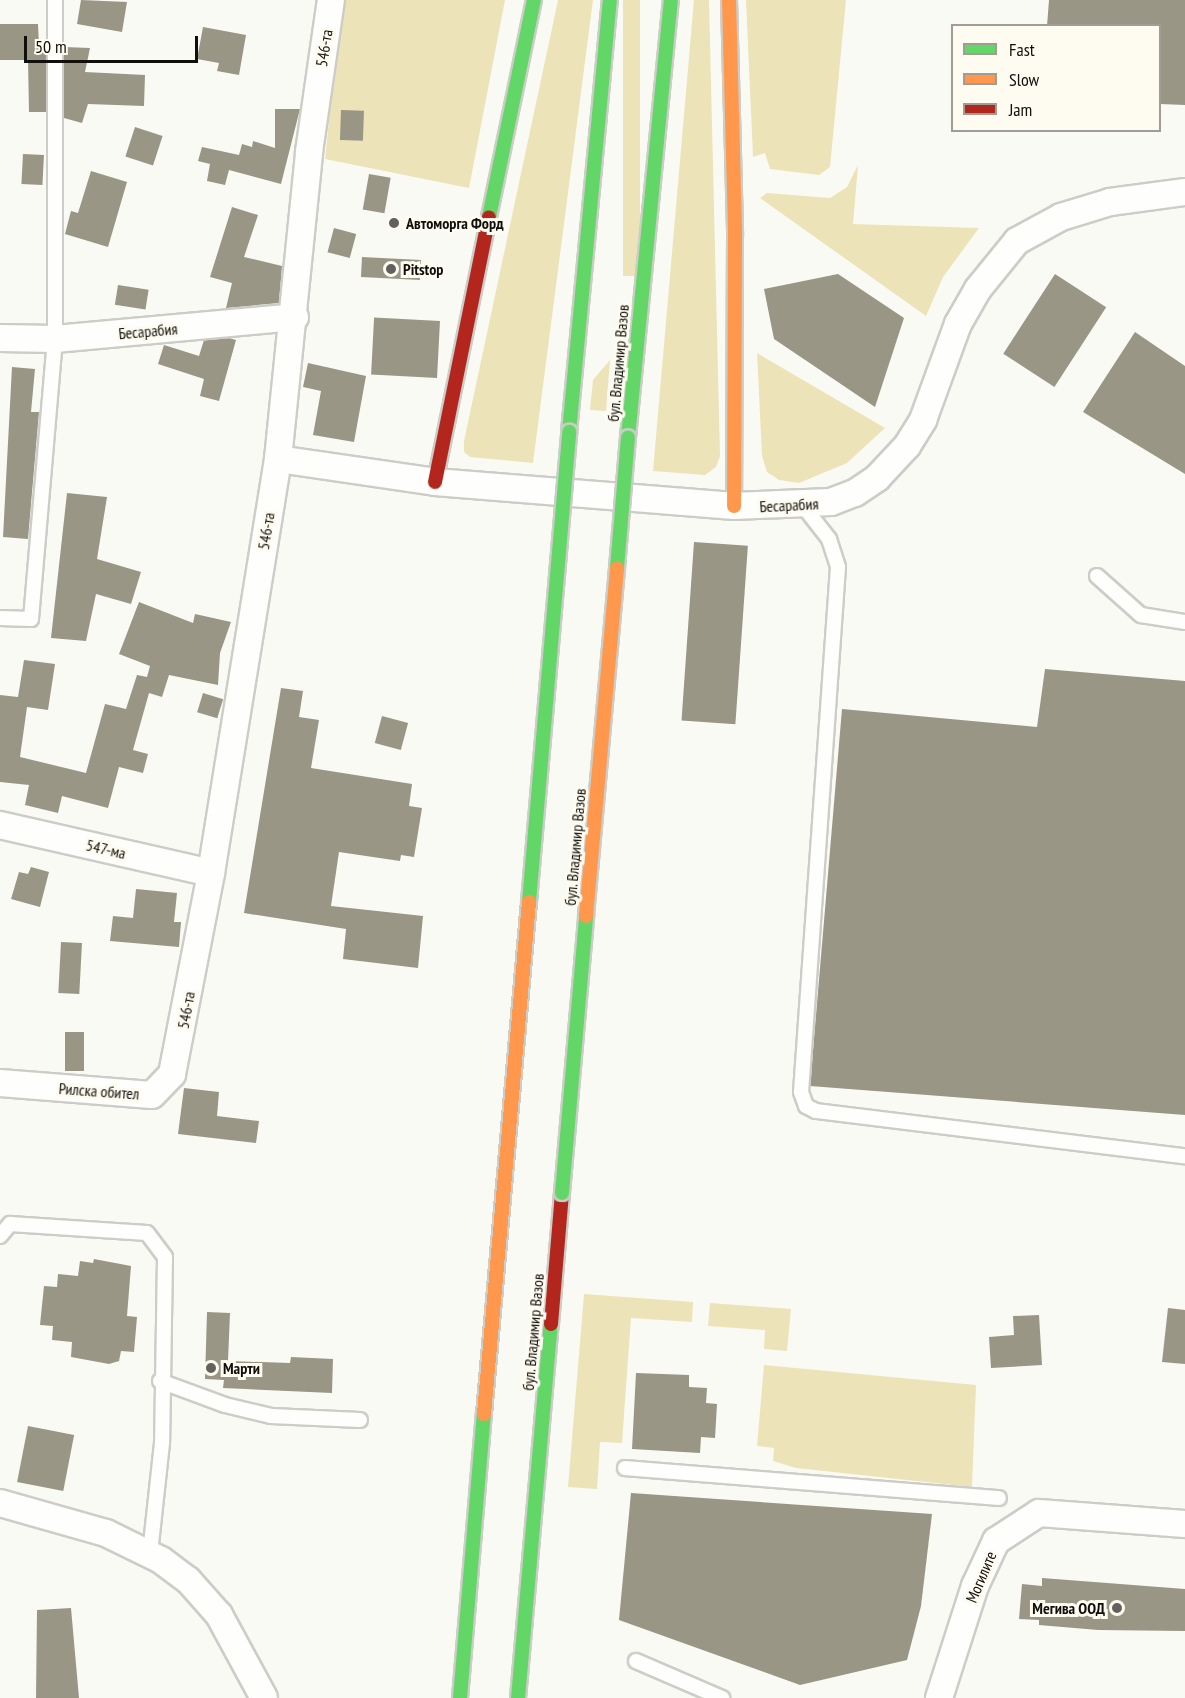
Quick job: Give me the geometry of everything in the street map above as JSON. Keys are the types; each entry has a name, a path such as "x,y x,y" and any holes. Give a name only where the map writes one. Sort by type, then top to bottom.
{"main road":[{"path":"435,482 534,0"},
{"path":"460,1698 569,432 610,0"},
{"name":"бул. Владимир Вазов","path":"518,1698 628,437 670,0"},
{"path":"729,0 735,236 734,506"}],"street":[{"name":"546-та","path":"177,1058 211,873 278,459 296,317 309,152 331,0"},
{"name":"Бесарабия","path":"278,459 435,482 734,506 804,507 855,494 896,461 923,420 958,324 978,289 1017,241 1061,217 1110,202 1185,192"},
{"name":"Бесарабия","path":"0,338 55,339 296,317"},
{"name":"547-ма","path":"0,825 211,873"},
{"name":"Рилска обител","path":"0,1083 152,1095 164,1087 177,1058"},
{"path":"0,1503 106,1533 150,1553 188,1580 219,1615 264,1698"},
{"name":"Могилите","path":"939,1698 975,1587 996,1541 1039,1513 1185,1524"}],"lane":[{"path":"0,618 31,619 55,339 55,0"},
{"path":"804,507 830,539 838,567 801,1092 806,1106 816,1111 1185,1156"},
{"path":"1097,576 1141,615 1185,622"},
{"path":"0,1236 10,1224 147,1233 165,1257 159,1381 162,1443 150,1553"},
{"path":"159,1381 271,1416 360,1420"},
{"path":"625,1468 999,1498"},
{"path":"636,1661 722,1698"}],"shaded area":[{"path":"342,0 505,0 469,188 325,159"},
{"path":"558,0 593,0 533,463 470,457 464,452 464,441"},
{"path":"623,0 640,0 640,276 623,276"},
{"path":"694,0 709,0 720,456 716,467 705,475 653,471"},
{"path":"746,0 846,0 830,167 819,175 770,169 765,153 753,157"},
{"path":"858,165 853,224 979,228 943,277 926,316 760,198 767,193 830,198 847,187"},
{"path":"757,353 885,428 847,463 799,483 779,480 767,472 762,456"},
{"path":"610,360 606,411 590,410 593,380"},
{"path":"584,1294 693,1302 692,1322 631,1318 622,1443 600,1442 597,1489 568,1487"},
{"path":"710,1303 791,1309 787,1351 764,1349 765,1330 708,1326"},
{"path":"764,1365 976,1385 972,1487 796,1468 773,1461 774,1448 757,1446"}],"building":[{"path":"81,0 127,2 122,32 77,24"},
{"path":"1049,0 1185,0 1185,105 1161,104 1161,24 1047,24"},
{"path":"0,24 38,24 39,46 46,46 46,112 29,112 28,60 0,60"},
{"path":"203,27 246,35 239,75 217,71 219,63 197,59"},
{"path":"64,47 90,48 85,72 145,75 144,106 88,104 82,123 64,118"},
{"path":"275,109 300,109 281,184 229,170 225,185 207,181 210,164 198,161 202,147 239,155 242,144 252,147 253,141 275,148"},
{"path":"341,110 364,111 363,141 340,140"},
{"path":"135,127 163,136 153,165 125,156"},
{"path":"23,154 44,155 42,185 21,184"},
{"path":"91,171 127,182 108,247 65,234 71,211 78,213"},
{"path":"369,174 391,178 384,213 363,209"},
{"path":"232,207 258,215 244,257 282,266 279,303 226,308 232,283 210,277"},
{"path":"334,228 356,234 350,258 328,252"},
{"name":"Pitstop","path":"362,257 421,260 420,280 361,277"},
{"path":"838,274 904,318 875,407 774,339 764,289"},
{"path":"1055,274 1106,307 1054,387 1003,354"},
{"path":"118,285 149,290 145,310 115,305"},
{"path":"374,318 440,321 437,378 371,374"},
{"path":"1135,332 1185,366 1185,474 1083,412"},
{"path":"229,338 236,340 219,401 200,396 204,379 158,364 164,345 199,356 204,340"},
{"path":"308,363 366,376 354,442 313,435 321,391 303,387"},
{"path":"12,367 35,369 31,412 39,412 28,539 3,537"},
{"path":"67,493 107,497 97,559 141,572 131,604 96,594 86,641 51,638"},
{"path":"694,542 748,546 735,724 682,721"},
{"path":"139,602 193,623 195,614 231,622 220,653 218,685 169,675 162,697 149,693 133,750 148,754 143,773 119,767 108,808 62,796 58,813 25,805 29,785 0,782 0,695 18,697 24,660 55,664 48,710 27,707 20,757 86,773 105,704 126,709 137,675 147,677 150,666 119,654"},
{"path":"1045,669 1185,681 1185,1115 810,1086 842,709 1037,727"},
{"path":"281,688 303,691 299,717 319,720 311,768 412,784 409,806 422,808 414,857 401,855 400,861 339,852 331,906 423,916 418,968 343,959 346,929 244,913"},
{"path":"203,693 223,699 217,718 197,712"},
{"path":"382,716 408,723 401,750 375,743"},
{"path":"31,867 49,872 40,907 11,899 19,872 28,874"},
{"path":"136,889 177,893 174,922 181,922 179,947 110,941 113,916 133,918"},
{"path":"61,942 82,943 79,994 58,993"},
{"path":"65,1032 84,1032 84,1071 65,1071"},
{"path":"184,1088 219,1092 217,1116 259,1121 256,1143 178,1134"},
{"path":"94,1259 131,1266 127,1316 137,1317 134,1352 121,1351 119,1361 109,1364 71,1357 72,1342 52,1340 53,1326 40,1325 44,1286 57,1287 58,1274 78,1276 80,1261 93,1263"},
{"path":"1168,1308 1185,1310 1185,1364 1162,1362"},
{"path":"207,1312 230,1313 228,1361 290,1363 291,1357 333,1359 332,1393 223,1388 224,1380 205,1379"},
{"path":"1039,1315 1042,1365 991,1368 989,1337 1014,1335 1013,1316"},
{"path":"636,1373 689,1375 689,1387 707,1388 706,1403 717,1404 715,1438 701,1437 700,1453 632,1449"},
{"path":"28,1426 74,1435 63,1491 17,1482"},
{"path":"631,1493 932,1514 921,1606 907,1660 800,1685 619,1620"},
{"path":"1042,1578 1185,1589 1185,1631 1098,1630 1039,1625 1039,1620 1019,1619 1022,1584 1042,1586"},
{"path":"71,1608 79,1698 36,1698 37,1610"}],"traffic: fast":[{"path":"489,217 534,0"},
{"path":"569,432 610,0"},
{"path":"628,437 671,0"},
{"path":"529,902 569,432"},
{"path":"617,568 628,437"},
{"path":"562,1193 586,916"},
{"path":"518,1698 551,1324"},
{"path":"460,1698 484,1414"}],"traffic: slow":[{"path":"729,0 735,236 734,506"},
{"path":"586,916 617,568"},
{"path":"484,1414 529,902"}],"traffic: jam":[{"path":"435,482 489,217"},
{"path":"551,1324 562,1193"}],"place":[{"name":"Автоморга Форд","path":"394,223"},
{"name":"Pitstop","path":"391,269"},
{"name":"Марти","path":"211,1368"},
{"name":"Мегива ООД","path":"1117,1608"}]}
